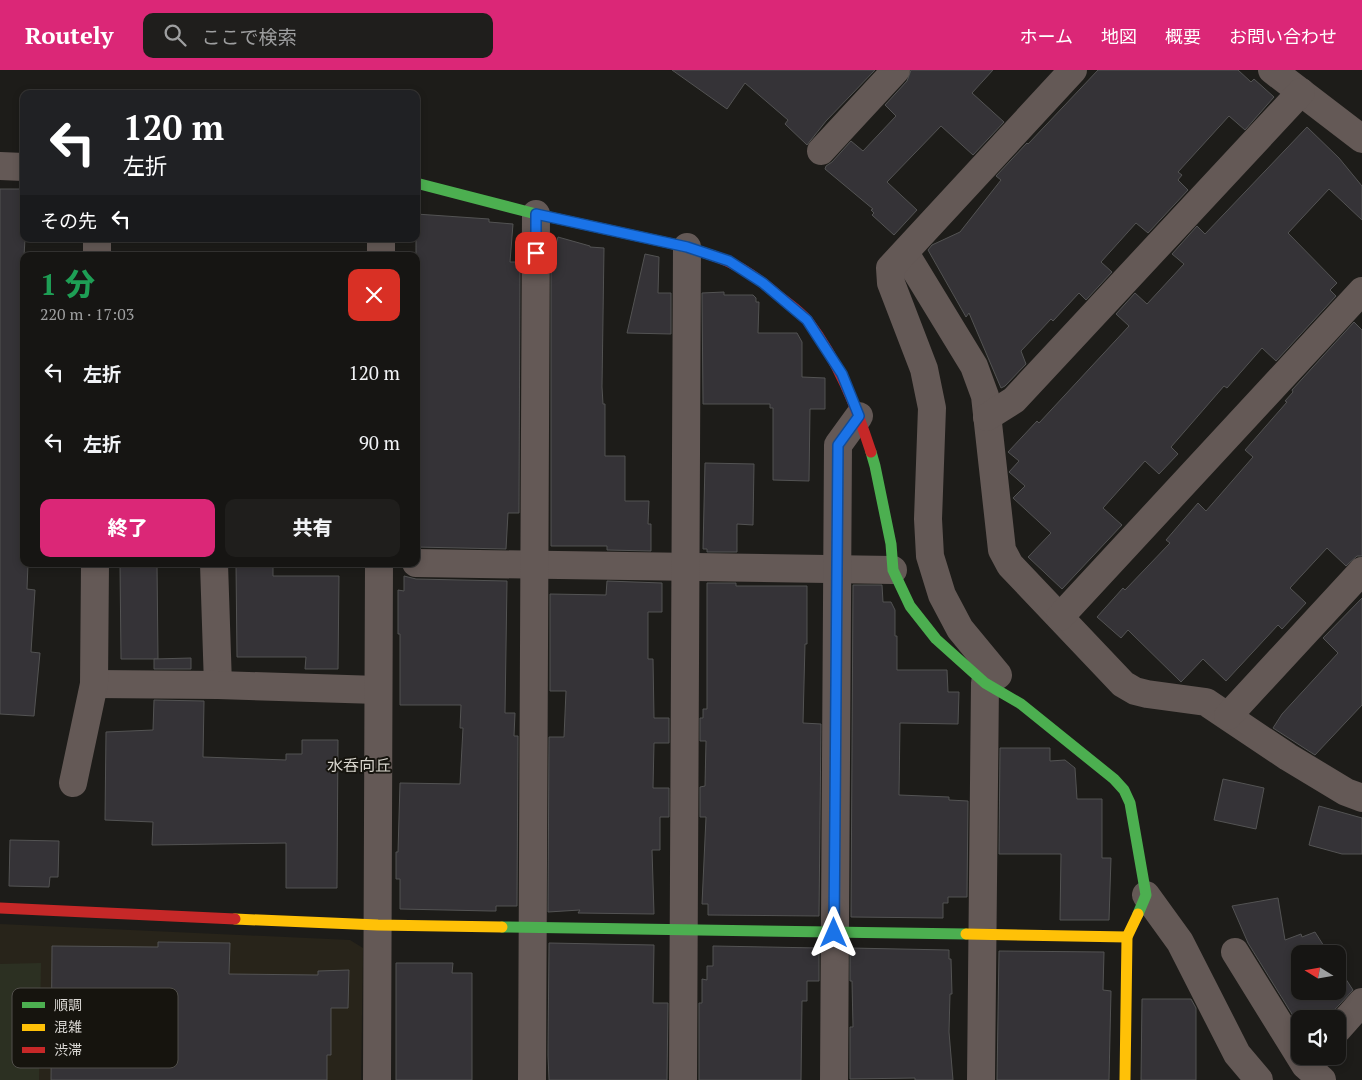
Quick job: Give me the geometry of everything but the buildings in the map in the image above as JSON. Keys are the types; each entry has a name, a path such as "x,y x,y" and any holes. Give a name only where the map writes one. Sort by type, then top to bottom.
{"street":[{"path":"821,151 896,70"},
{"path":"985,683 998,675 960,629 942,596 930,556 928,519 932,408 924,369 891,283 890,268 1073,70"},
{"path":"1272,70 1362,139"},
{"path":"988,417 1014,400 1301,92"},
{"path":"0,166 20,167"},
{"path":"420,184 536,214 687,247 729,261 763,283 807,320 842,374 859,416 875,466 891,544 893,570 910,606 931,632 985,683 1021,704 1114,779 1124,790 1130,803 1146,895 1180,942 1237,1054 1258,1080"},
{"path":"532,1080 536,214"},
{"path":"684,1080 687,247"},
{"path":"905,253 974,366 985,396 1002,550 1010,565 1123,684 1135,691 1147,694 1206,702 1288,757 1346,792 1362,798"},
{"path":"1060,617 1362,291"},
{"path":"834,1080 838,445 859,416"},
{"path":"420,564 893,570"},
{"path":"73,783 94,684 94,567"},
{"path":"214,567 218,686"},
{"path":"377,1080 379,567"},
{"path":"1228,716 1362,571"},
{"path":"981,1080 985,683"},
{"path":"94,684 378,690"},
{"path":"1125,1080 1127,937 1146,895"},
{"path":"0,908 378,925 1127,937"},
{"path":"1235,952 1313,1067"},
{"path":"1346,1020 1362,1002"}],"shaded area":[{"path":"0,924 350,940 363,948 361,1080 0,1080"}],"green space":[{"path":"41,963 41,988 12,988 12,1068 39,1068 39,1080 0,1080 0,964"}],"traffic: fast":[{"path":"420,184 536,214 687,247 714,256"},
{"path":"871,452 891,544 893,570 910,606 936,639 985,683 1021,704 1114,779 1124,790 1130,803 1146,895 1138,914"},
{"path":"502,927 966,934"}],"traffic: slow":[{"path":"1125,1080 1127,937 1138,914"},
{"path":"235,919 378,925 502,927"},
{"path":"966,934 1127,937"}],"traffic: jam":[{"path":"714,256 738,266 753,276 796,309 808,321 819,336 845,384 871,452"},
{"path":"0,908 235,919"}],"district":[{"name":"水呑向丘","path":"359,765"}],"route":[{"path":"536,253 536,214 687,247 729,261 763,283 807,320 842,374 859,416 838,445 834,933"}]}
